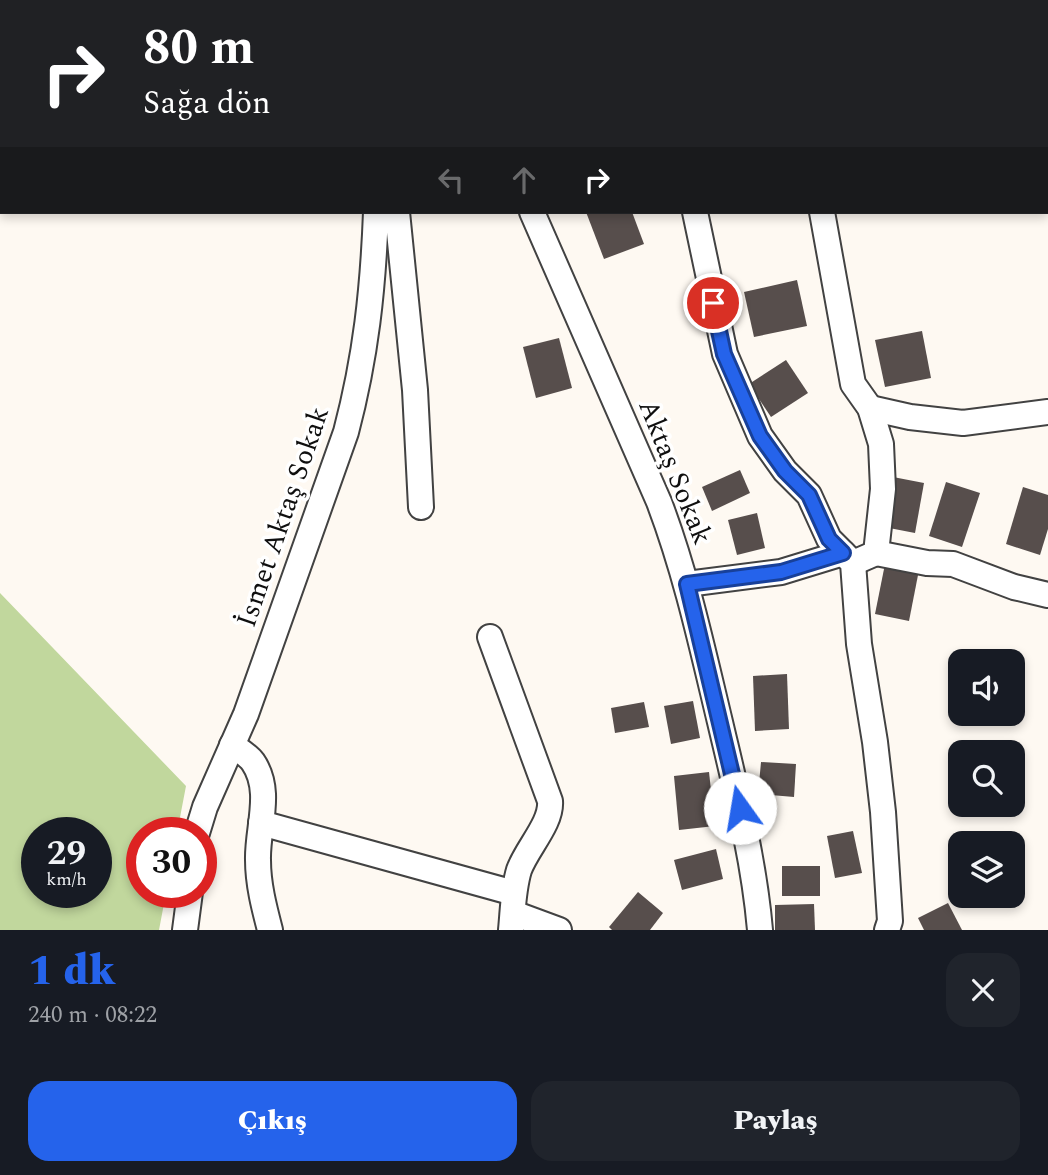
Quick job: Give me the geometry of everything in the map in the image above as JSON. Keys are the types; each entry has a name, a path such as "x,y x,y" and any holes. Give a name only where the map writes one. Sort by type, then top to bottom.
{"street":[{"name":"İsmet Aktaş Sokak","path":"202,817 246,714 346,432 369,325 376,214"},
{"path":"397,214 415,390 421,507"},
{"name":"Aktaş Sokak","path":"533,214 659,502 687,584 740,808 760,930"},
{"path":"695,214 724,354 760,436 785,471 809,495 829,539 857,556"},
{"path":"822,214 853,384 870,408 881,444 882,478 857,556 859,644 883,812 890,920 887,930"},
{"path":"870,408 910,417 963,423 1048,412"},
{"path":"687,584 781,572 857,556 953,564 1014,587 1048,595"},
{"path":"490,637 550,801 549,815 523,860 512,912"},
{"path":"232,745 252,760 263,792 258,872 270,930"},
{"path":"261,823 559,930"},
{"path":"185,930 188,908"}],"green space":[{"path":"0,593 186,786 180,817 126,817 126,908 163,908 159,930 0,930"}],"building":[{"path":"587,214 633,214 644,244 604,259"},
{"path":"797,280 807,326 754,337 744,292"},
{"path":"922,331 931,378 885,387 875,340"},
{"path":"559,338 572,388 536,398 523,347"},
{"path":"786,360 808,393 771,417 749,384"},
{"path":"740,470 750,493 712,511 702,487"},
{"path":"893,477 924,483 915,533 884,527"},
{"path":"946,482 980,493 962,547 929,536"},
{"path":"1023,487 1048,495 1048,529 1040,555 1006,544"},
{"path":"757,513 765,548 737,555 728,520"},
{"path":"885,564 919,570 909,621 875,614"},
{"path":"787,674 789,729 755,731 753,676"},
{"path":"693,701 700,738 671,744 664,706"},
{"path":"644,702 649,727 615,733 611,708"},
{"path":"761,762 796,764 794,797 758,794"},
{"path":"709,772 715,826 679,830 674,776"},
{"path":"853,831 862,873 835,878 827,836"},
{"path":"716,849 723,879 682,890 674,860"},
{"path":"782,866 820,866 820,896 782,896"},
{"path":"638,892 663,913 650,930 612,930 609,927"},
{"path":"948,903 948,908 951,908 962,930 924,930 918,918"},
{"path":"814,904 815,930 775,930 775,905"}],"route":[{"path":"713,303 724,354 760,436 785,471 809,495 829,539 843,553 781,572 687,584 740,808"}]}
